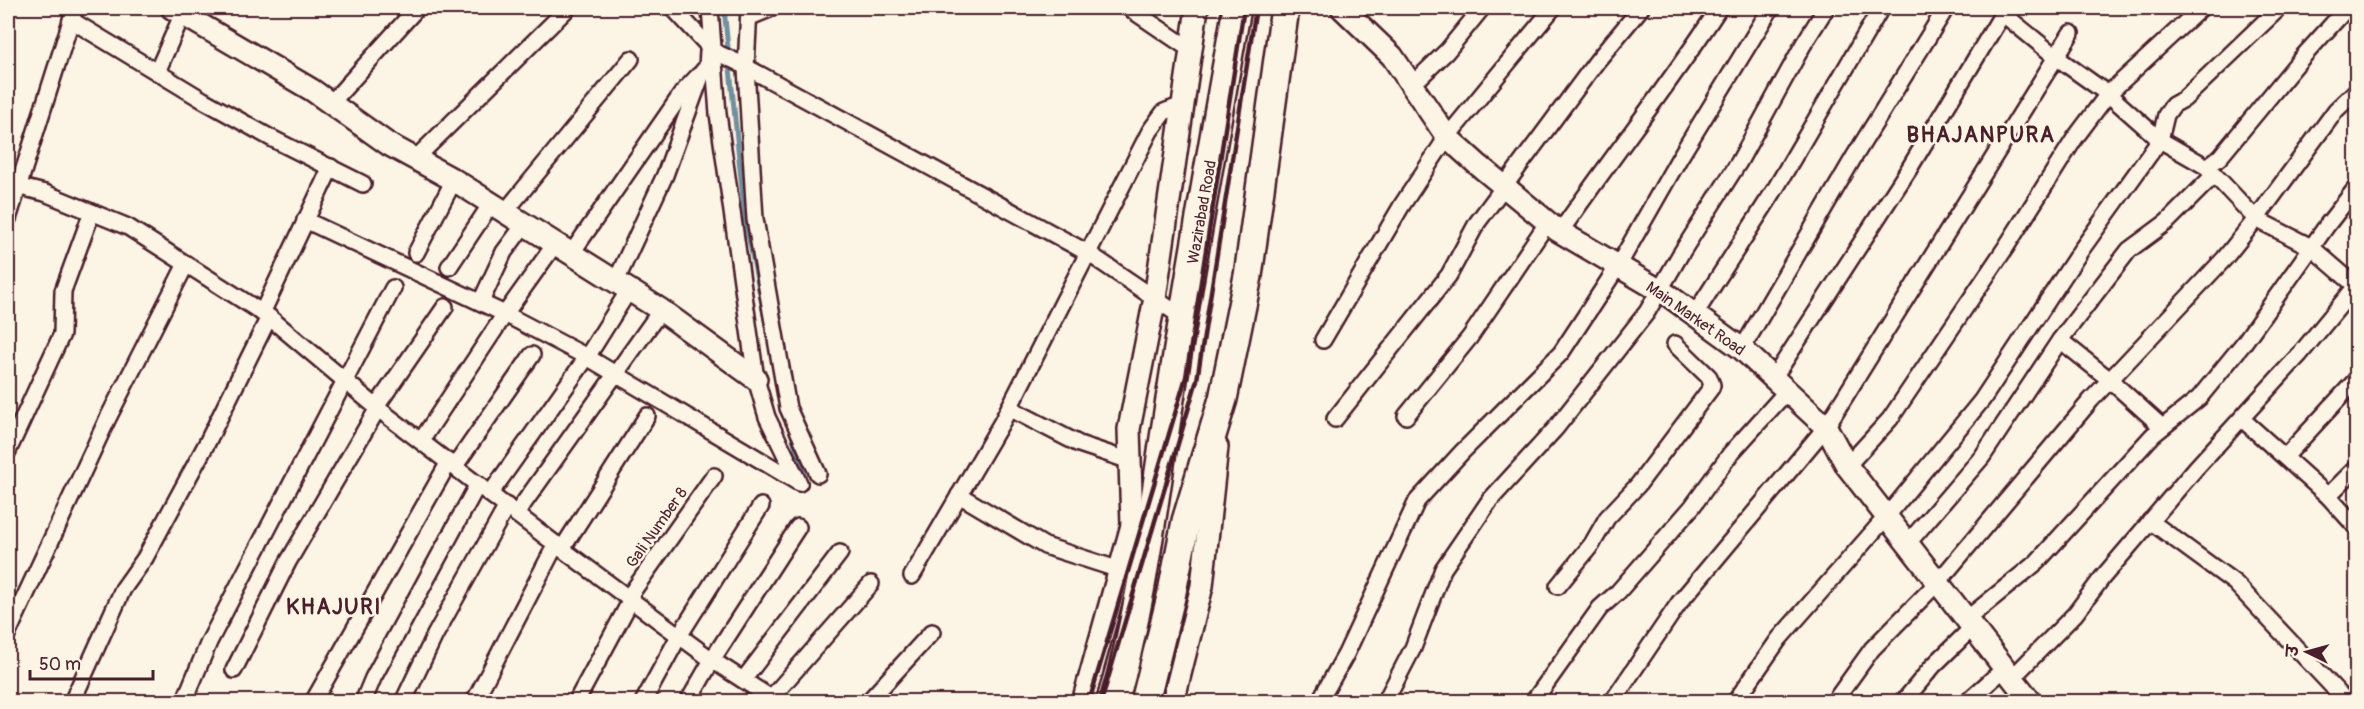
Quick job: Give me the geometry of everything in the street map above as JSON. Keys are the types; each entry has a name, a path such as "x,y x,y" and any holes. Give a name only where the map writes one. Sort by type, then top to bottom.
{"highway":[{"name":"Wazirabad Road","path":"1114,702 1127,657 1140,592 1182,317 1237,8"},
{"path":"1145,702 1171,597 1186,521 1223,399 1248,276 1285,8"}],"street":[{"path":"332,102 417,8"},
{"path":"414,160 568,8"},
{"path":"673,8 713,50 1088,253 1182,317"},
{"path":"305,220 505,314 587,357 799,483 767,417 756,380 718,114 710,8"},
{"path":"772,8 749,12 740,65 755,219 790,415 818,474"},
{"path":"1129,8 1191,50"},
{"path":"1132,525 1129,429 1155,298 1197,8"},
{"name":"Main Market Road","path":"1342,8 1382,44 1413,84 1447,137 1504,188 1552,226 1695,314 1742,349 1826,427 1847,465 2031,702"},
{"path":"1413,84 1447,51 1482,8"},
{"path":"1323,340 1402,205 1447,137 1553,8"},
{"path":"1335,419 1449,275 1477,224 1597,62 1641,8"},
{"path":"1406,416 1470,337 1533,247 1552,226 1568,222 1673,77 1719,8"},
{"path":"1319,702 1349,647 1417,501 1462,452 1561,353 1618,266 1685,147 1771,8"},
{"path":"1385,702 1413,648 1443,569 1490,500 1582,396 1647,312 1739,162 1803,45 1826,8"},
{"path":"1695,314 1774,192 1881,8"},
{"path":"1742,349 1854,157 1946,8"},
{"path":"1847,465 1890,419 2006,247 2074,138 2108,94 2201,8"},
{"path":"1735,702 1779,639 1887,516 1982,400 2082,250 2160,140 2166,115 2173,105 2184,99 2279,8"},
{"path":"1908,543 1983,457 2060,340 2128,250 2166,222 2299,61 2347,8"},
{"path":"157,72 183,10 332,102 388,144 454,180 661,310 756,380"},
{"path":"1533,702 1600,608 1618,592 1692,507 1780,385 2004,10 2056,57 2108,94 2160,140 2210,171 2256,219 2311,247 2356,286 2301,354 2150,521 2075,614 2034,657 1967,702"},
{"path":"8,219 13,186 28,157 73,14 157,72 271,138 363,184"},
{"path":"1612,702 1679,603 1826,427 2071,33"},
{"path":"421,441 505,314 563,249 683,92 704,71 713,50"},
{"path":"449,267 498,208 631,59"},
{"path":"363,702 373,678 484,489 587,357 622,285 704,71"},
{"path":"1834,702 1872,649 1939,581 2110,380 2224,259 2336,110 2356,91"},
{"path":"912,576 1009,408 1154,125 1164,112 1182,105"},
{"path":"72,702 123,589 145,558 207,443 266,315 305,220 331,167"},
{"path":"416,253 454,180"},
{"path":"13,186 45,193 128,228 266,315 377,407 559,546 712,660 774,700 871,584"},
{"path":"1903,702 1971,622 2037,562 2162,427 2199,398 2243,344 2311,247 2356,188"},
{"path":"8,451 62,334 63,291 92,212"},
{"path":"484,295 504,252 524,225"},
{"path":"8,633 107,420 186,264"},
{"path":"184,702 209,642 393,288"},
{"path":"234,670 288,562 377,407 445,307"},
{"path":"403,702 435,635 512,510 616,374 661,310"},
{"path":"2060,340 2110,380 2162,427"},
{"path":"1558,586 1592,544 1607,518 1638,485 1711,388 1709,377 1675,344"},
{"path":"313,702 452,464 532,354"},
{"path":"2285,457 2356,380"},
{"path":"1173,702 1202,586 1223,399"},
{"path":"1009,408 1079,444 1130,461"},
{"path":"474,702 559,546 647,416"},
{"name":"Wazirabad Road","path":"1083,702 1132,525 1167,417"},
{"path":"2242,418 2328,496 2356,527"},
{"path":"2328,496 2356,468"},
{"name":"Gali Number 8","path":"576,702 629,599 714,476"},
{"path":"959,495 1046,546 1120,570"},
{"path":"643,702 679,636 761,506"},
{"path":"2150,521 2235,583 2337,698"},
{"path":"688,702 712,660 798,527"},
{"path":"744,679 840,554"},
{"path":"868,702 932,632"}],"waterway":[{"path":"724,8 745,219 767,330"},
{"path":"790,429 804,475"}],"railway":[{"path":"1089,702 1186,377 1244,8"},
{"path":"1101,702 1197,380 1256,8"}],"district":[{"name":"BHAJANPURA","path":"1981,134"},
{"name":"KHAJURI","path":"334,606"}]}
